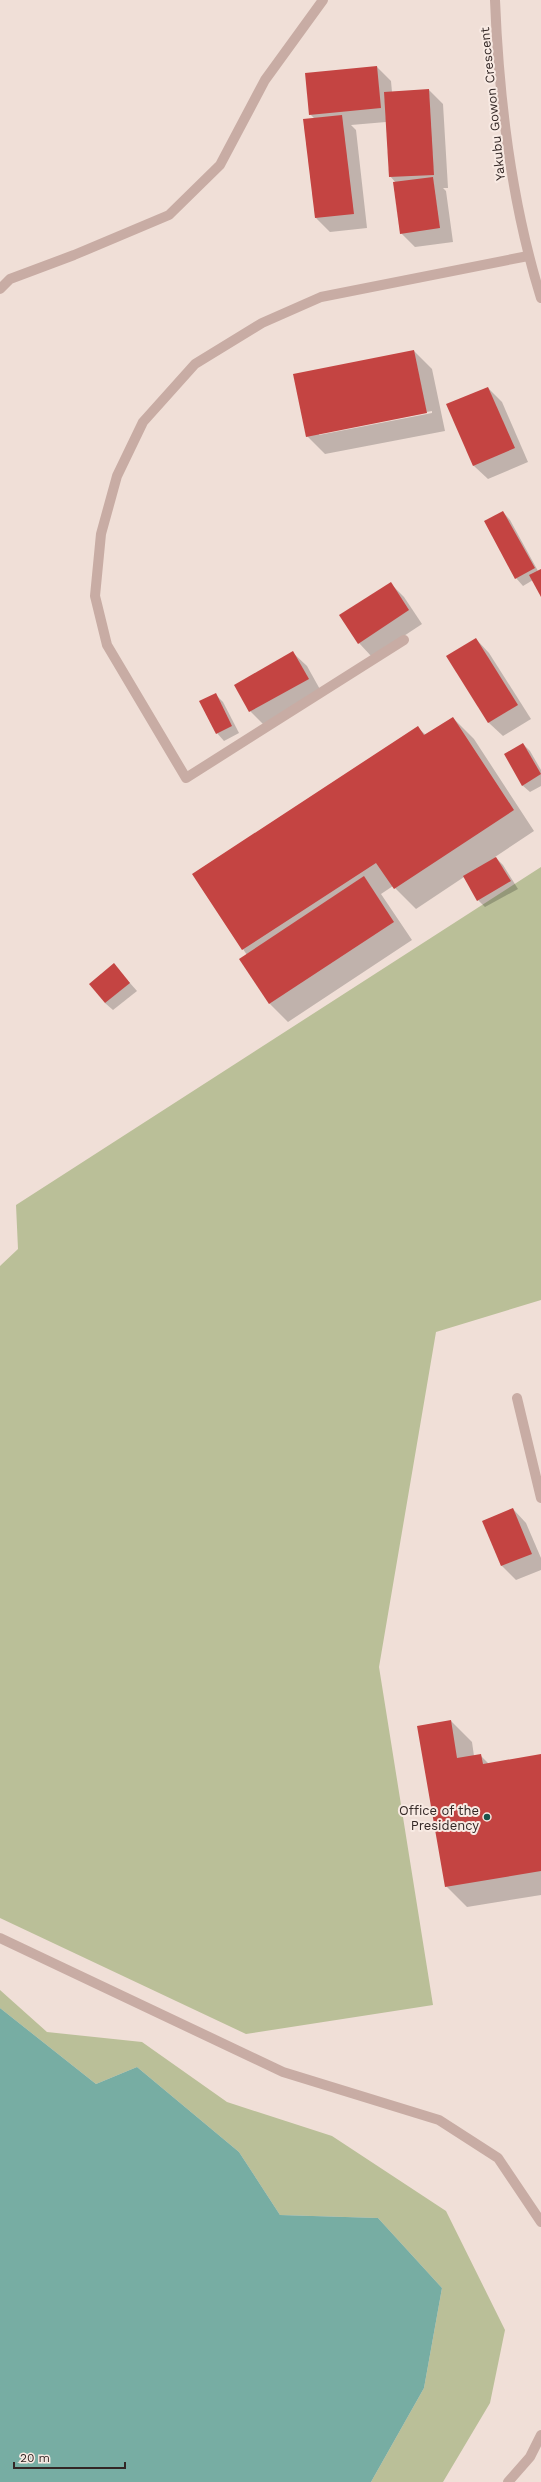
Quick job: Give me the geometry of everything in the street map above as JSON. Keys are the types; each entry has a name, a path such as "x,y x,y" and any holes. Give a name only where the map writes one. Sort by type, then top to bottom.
{"street":[{"path":"0,289 10,279 74,256 169,215 220,165 264,80 323,0"},
{"name":"Yakubu Gowon Crescent","path":"495,0 497,44 509,161 528,256 541,298"},
{"path":"404,640 186,778 107,645 95,596 101,534 118,476 143,422 195,364 262,323 320,297 528,256"},
{"path":"517,1398 541,1498"},
{"path":"0,1938 283,2072 438,2120 498,2158 541,2222"},
{"path":"508,2482 530,2457 541,2435"}],"green space":[{"path":"541,867 541,1300 436,1332 379,1667 433,2005 246,2034 0,1918 0,1266 18,1249 16,1205"},
{"path":"0,1990 47,2032 142,2042 227,2102 332,2136 446,2211 505,2330 490,2403 443,2482 371,2482 424,2388 442,2288 378,2218 280,2215 239,2152 137,2067 96,2084 0,2008"}],"water":[{"path":"0,2008 96,2084 137,2067 239,2152 280,2215 378,2218 442,2288 424,2388 371,2482 0,2482"}],"building":[{"path":"377,66 381,108 309,115 305,73"},
{"path":"429,89 434,175 389,177 384,92"},
{"path":"342,115 354,214 315,218 303,119"},
{"path":"433,177 440,228 400,234 393,182"},
{"path":"414,350 427,413 306,437 293,374"},
{"path":"488,387 515,448 473,466 446,404"},
{"path":"503,511 535,568 515,579 484,521"},
{"path":"541,569 541,597 529,575"},
{"path":"391,582 409,610 358,644 339,615"},
{"path":"476,638 518,705 488,723 446,656"},
{"path":"293,651 309,679 249,712 234,685"},
{"path":"216,693 232,726 216,734 199,701"},
{"path":"453,717 514,810 394,889 376,863 242,950 192,874 418,726 424,735"},
{"path":"523,743 541,774 522,786 504,754"},
{"path":"496,857 511,881 477,901 463,876"},
{"path":"364,876 394,922 269,1004 239,959"},
{"path":"114,963 130,983 105,1003 89,984"},
{"path":"513,1508 532,1554 501,1566 482,1521"},
{"name":"Office of the Presidency","path":"451,1720 457,1758 481,1754 483,1764 541,1754 541,1871 445,1887 417,1726"}],"place":[{"name":"Office of the Presidency","path":"487,1817"}]}
